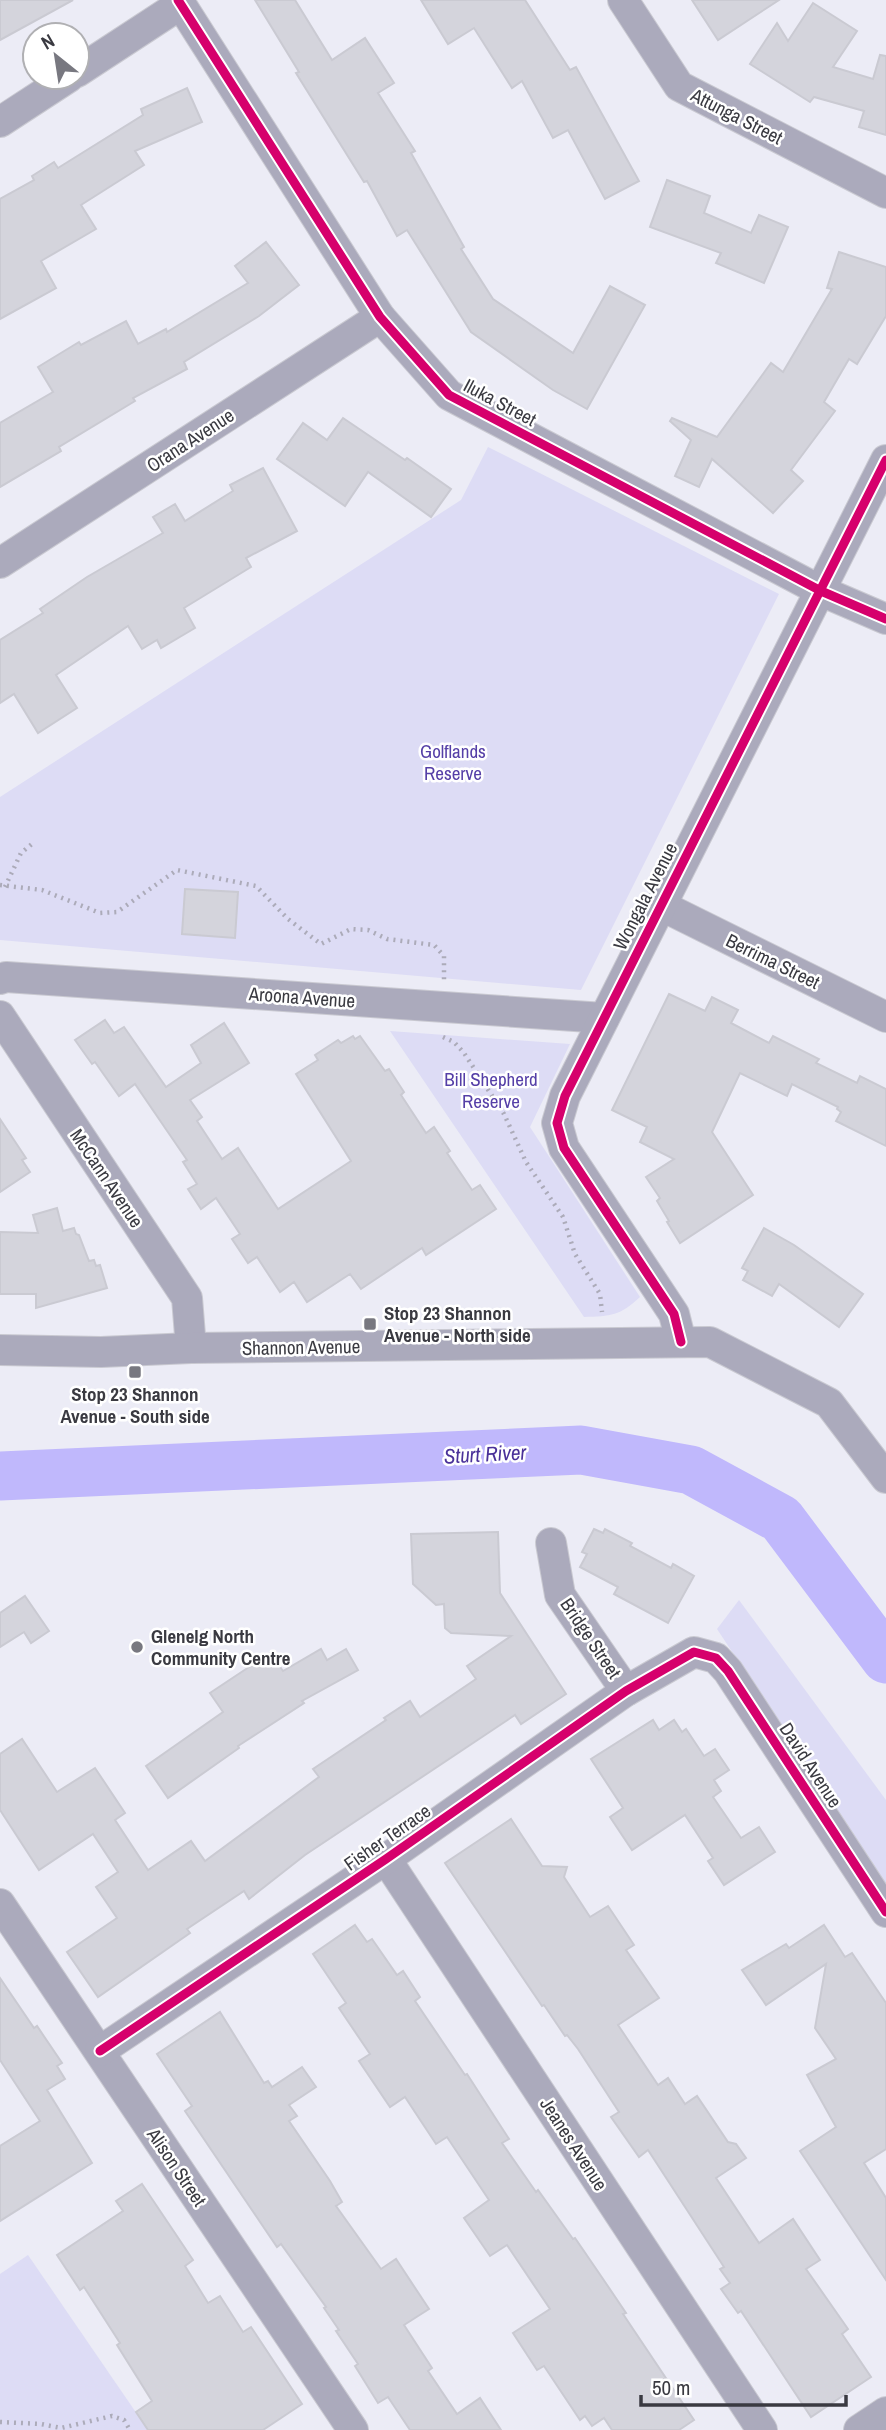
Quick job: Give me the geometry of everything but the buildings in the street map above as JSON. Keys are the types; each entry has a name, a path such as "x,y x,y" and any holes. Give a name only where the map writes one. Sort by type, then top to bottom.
{"street":[{"name":"Attunga Street","path":"623,0 679,86 886,193"},
{"path":"91,62 180,2"},
{"name":"Iluka Street","path":"180,2 380,317 449,395 821,591 886,619"},
{"path":"0,122 48,91"},
{"name":"Orana Avenue","path":"0,563 380,317"},
{"name":"Wongala Avenue","path":"681,1342 674,1314 564,1148 557,1123 565,1096 886,460"},
{"name":"Berrima Street","path":"660,905 886,1017"},
{"name":"Aroona Avenue","path":"0,979 6,977 604,1018"},
{"name":"McCann Avenue","path":"0,1016 187,1298 191,1348"},
{"name":"Shannon Avenue","path":"0,1350 101,1352 191,1348 710,1342 830,1403 886,1478"},
{"name":"Bridge Street","path":"551,1543 560,1595 626,1690"},
{"name":"Fisher Terrace","path":"100,2051 386,1859 626,1690 694,1652"},
{"name":"David Avenue","path":"694,1652 716,1658 728,1671 886,1912"},
{"name":"Jeanes Avenue","path":"386,1859 762,2430"},
{"name":"Alison Street","path":"0,1904 100,2051 347,2428"},
{"path":"859,2430 886,2412"}],"path":[{"path":"33,843 21,853 3,886 42,890 100,913 117,912 177,870 257,886 288,919 321,944 351,929 368,930 387,939 434,945 444,956 444,986"},
{"path":"442,1037 454,1042 464,1053 504,1114 526,1162 563,1217 575,1254 600,1294 602,1312"},
{"path":"0,2422 61,2428 112,2416 124,2420 130,2430"}],"green space":[{"name":"Golflands Reserve","path":"488,447 779,594 581,990 0,940 0,797 461,500"},
{"name":"Bill Shepherd Reserve","path":"390,1031 570,1044 530,1127 640,1297 615,1314 584,1317"},
{"path":"739,1600 886,1800 886,1885 717,1629"},
{"path":"28,2255 148,2430 0,2430 0,2274"}],"waterway":[{"name":"Sturt River","path":"0,1476 581,1450 691,1470 781,1519 886,1659"}],"cycle path":[{"path":"178,0 380,317 449,395 821,591 886,619"},
{"path":"681,1342 674,1314 564,1148 557,1123 565,1096 886,460"},
{"path":"100,2051 386,1859 626,1691 694,1652 716,1658 728,1671 886,1912"}],"place":[{"name":"Stop 23 Shannon Avenue - North side","path":"370,1324"},
{"name":"Stop 23 Shannon Avenue - South side","path":"135,1372"},
{"name":"Glenelg North Community Centre","path":"137,1647"}]}
